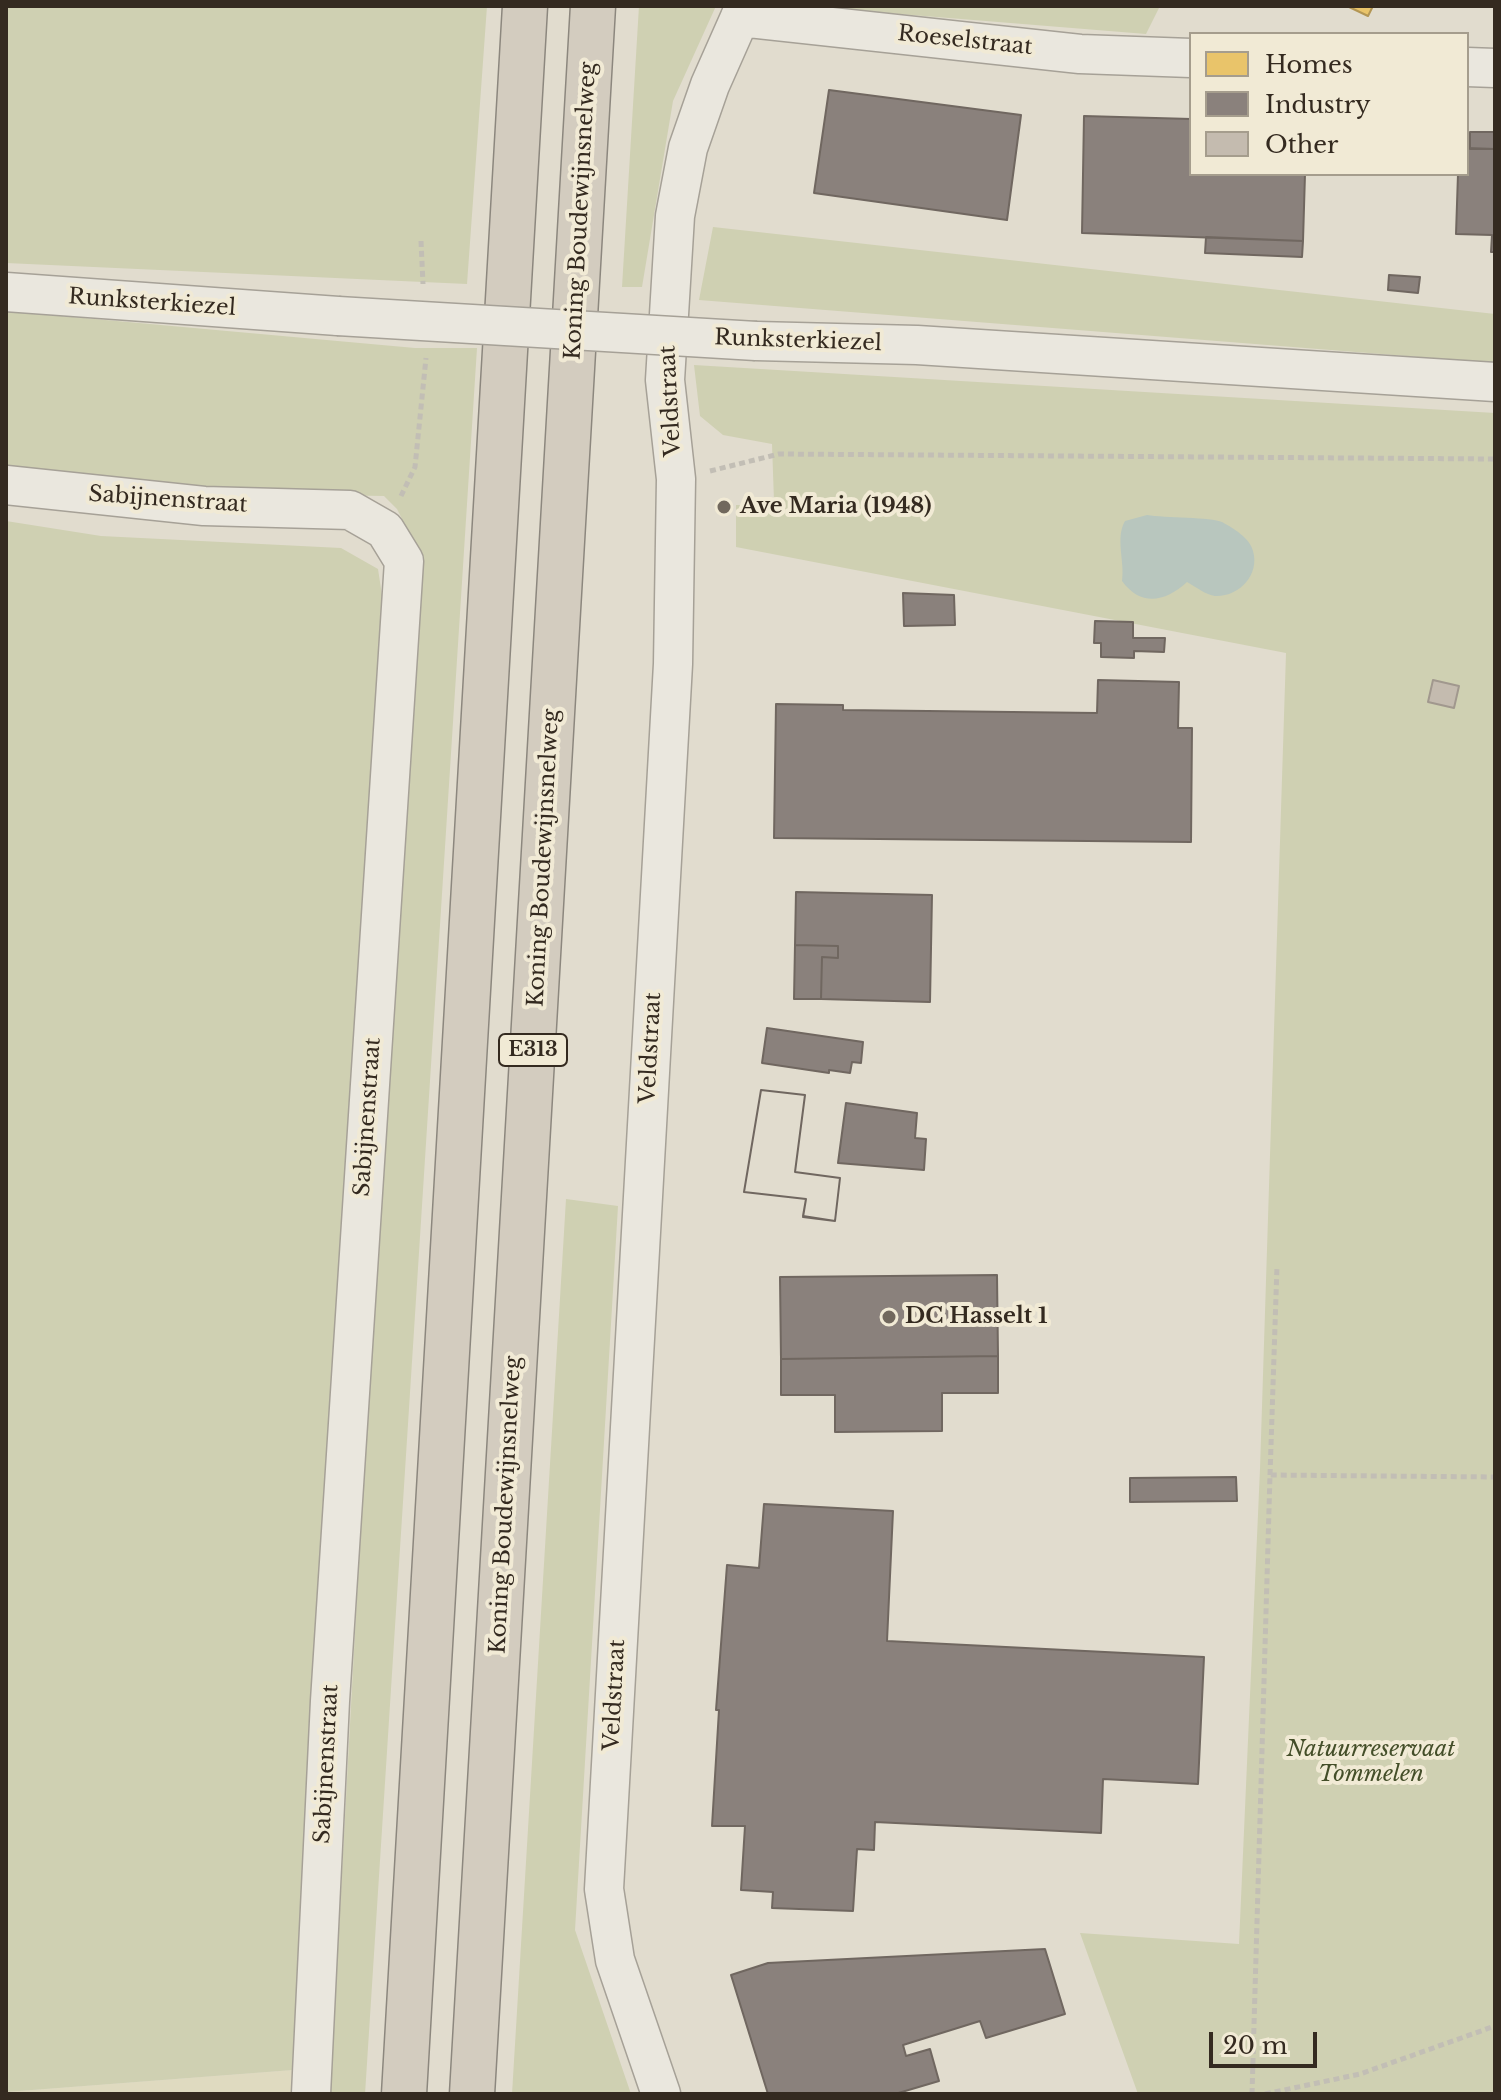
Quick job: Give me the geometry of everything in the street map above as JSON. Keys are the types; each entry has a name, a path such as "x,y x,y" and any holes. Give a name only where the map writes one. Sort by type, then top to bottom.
{"highway":[{"path":"404,2094 525,6"},
{"name":"Koning Boudewijnsnelweg","path":"472,2094 593,6"}],"street":[{"name":"Roeselstraat","path":"743,11 1080,54 1189,58"},
{"name":"Veldstraat","path":"661,2094 615,1960 604,1889 673,664 676,479 665,380 675,216 688,148 710,85 743,11"},
{"path":"1469,67 1495,68"},
{"name":"Runksterkiezel","path":"6,292 338,316 756,341 917,345 1495,382"},
{"name":"Sabijnenstraat","path":"6,485 204,506 350,510 385,530 404,561 330,1701 311,2094"}],"path":[{"path":"421,241 424,298"},
{"path":"385,530 415,467 427,356"},
{"path":"676,479 779,454 1495,459"},
{"path":"1252,2094 1277,1266"},
{"path":"1270,1475 1495,1477"},
{"path":"1265,2094 1360,2074 1495,2026"}],"shaded area":[{"path":"1147,515 1217,520 1226,524 1248,542 1253,551 1253,568 1246,583 1232,593 1215,596 1187,582 1171,594 1154,599 1130,590 1122,581 1122,528 1125,521"},
{"path":"293,2070 292,2094 6,2094 6,2092"}],"green space":[{"path":"6,6 487,6 467,284 6,263"},
{"path":"639,6 716,6 673,101 642,287 622,287"},
{"path":"801,6 1160,6 1146,34"},
{"path":"713,227 1495,314 1495,363 699,300"},
{"path":"6,311 415,348 477,348 365,2094 330,2094 414,543 397,509 384,496 268,494 6,472"},
{"name":"Natuurreservaat Tommelen","path":"694,365 1495,413 1495,2094 1138,2094 1080,1933 1239,1944 1260,1469 1286,653 736,547 736,505 771,505 774,501 772,444 723,435 700,416"},
{"path":"6,521 101,536 341,548 378,569 385,615 293,2070 6,2092"},
{"path":"566,1199 618,1206 575,1930 631,2094 512,2094"}],"building: Homes":[{"path":"1347,6 1373,6 1368,16"}],"building: Industry":[{"path":"829,90 1021,115 1007,220 814,193"},
{"path":"1084,116 1189,119 1189,176 1305,176 1303,241 1082,233"},
{"path":"1470,132 1495,132 1495,149 1470,149"},
{"path":"1469,148 1495,149 1495,252 1491,252 1492,235 1456,234 1458,176 1469,176"},
{"path":"1206,237 1303,241 1302,257 1205,253"},
{"path":"1389,275 1420,277 1418,293 1388,290"},
{"path":"903,593 954,595 955,625 904,626"},
{"path":"1095,621 1133,622 1133,638 1165,638 1164,652 1134,651 1134,658 1101,657 1101,643 1094,643"},
{"path":"1098,680 1179,682 1178,728 1192,728 1191,842 774,838 776,704 843,705 843,710 1097,713"},
{"path":"796,892 932,895 930,1002 821,999 822,957 838,958 838,946 795,945"},
{"path":"795,945 838,946 838,958 822,957 821,999 794,999"},
{"path":"767,1028 863,1042 861,1063 852,1062 850,1073 829,1070 829,1073 762,1063"},
{"path":"761,1090 805,1095 795,1172 840,1178 835,1221 803,1217 806,1199 744,1192"},
{"path":"761,1090 805,1095 795,1172 840,1178 835,1221 803,1216 806,1199 744,1192"},
{"path":"846,1103 917,1113 915,1138 926,1139 924,1170 838,1163"},
{"name":"DC Hasselt 1","path":"997,1275 998,1356 781,1359 780,1277"},
{"path":"998,1356 998,1393 942,1393 942,1431 835,1432 835,1395 781,1395 781,1359"},
{"path":"1236,1477 1237,1501 1130,1502 1130,1478"},
{"path":"764,1504 893,1511 887,1641 1204,1657 1198,1784 1103,1779 1101,1833 875,1822 874,1850 857,1849 853,1911 772,1908 773,1892 741,1890 745,1826 712,1826 719,1710 716,1710 727,1565 759,1568"},
{"path":"1045,1949 1065,2014 986,2038 980,2021 903,2045 906,2056 930,2049 939,2081 895,2094 768,2094 731,1975 768,1963"}],"building: Other":[{"path":"1433,680 1459,686 1454,708 1428,702"}],"place":[{"name":"Ave Maria (1948)","path":"724,507"},
{"name":"DC Hasselt 1","path":"889,1317"}]}
